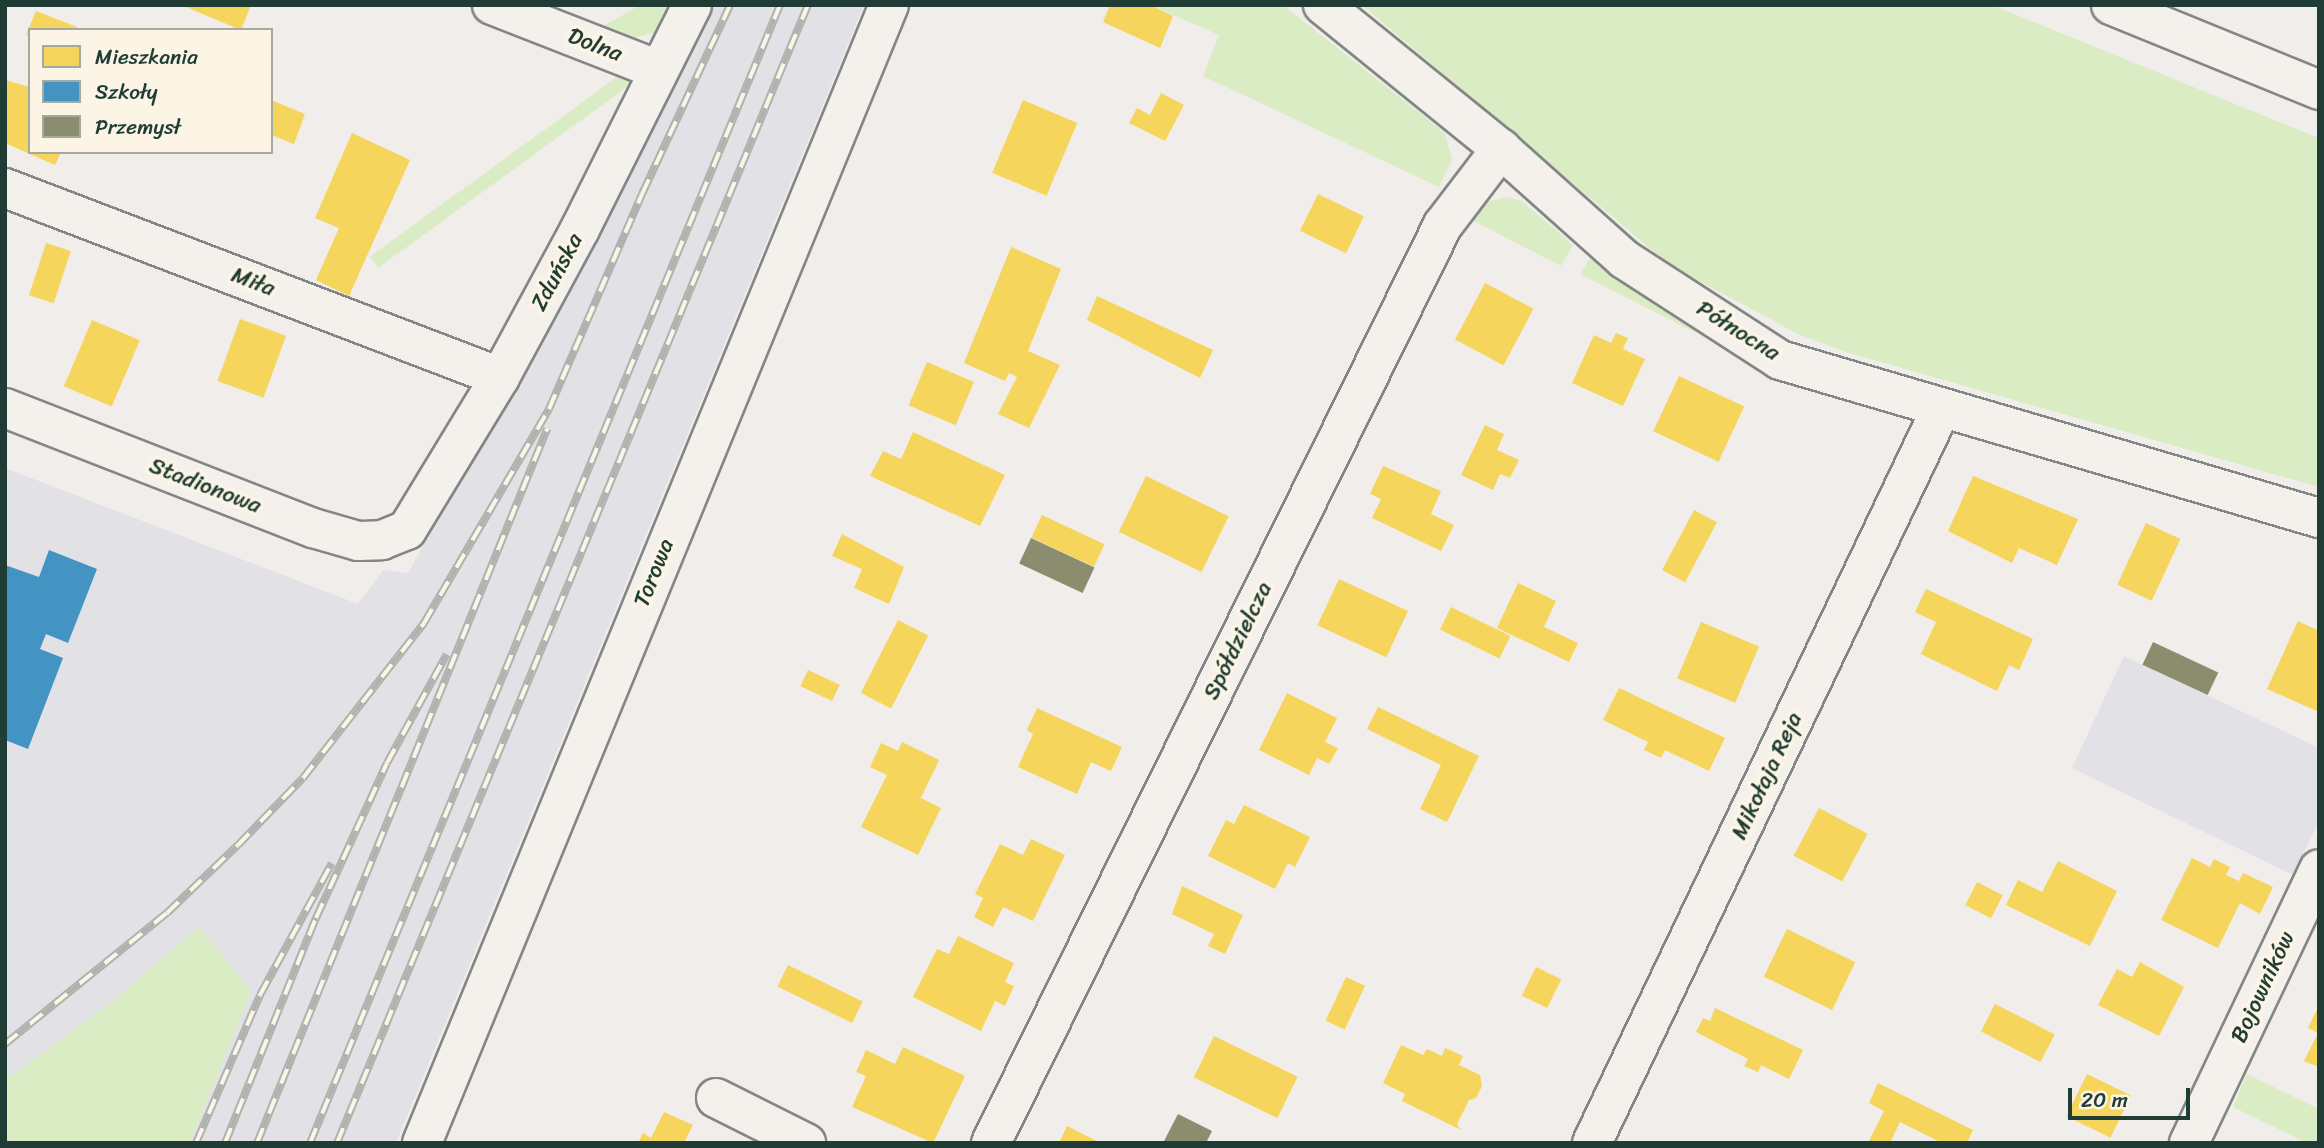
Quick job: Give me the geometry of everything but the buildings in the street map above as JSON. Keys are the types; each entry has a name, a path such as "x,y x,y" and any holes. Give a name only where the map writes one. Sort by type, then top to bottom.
{"street":[{"name":"Dolna","path":"492,5 659,70"},
{"name":"Zduńska","path":"407,530 500,377 692,5"},
{"name":"Torowa","path":"422,1143 889,5"},
{"name":"Północna","path":"1323,5 1501,149 1624,259 1780,360 2319,518"},
{"path":"2111,5 2319,90"},
{"name":"Spółdzielcza","path":"991,1143 1443,225 1501,149"},
{"name":"Miła","path":"5,188 500,377"},
{"name":"Stadionowa","path":"5,408 313,528 358,541 382,540 407,530"},
{"name":"Mikołaja Reja","path":"1592,1143 1941,409"},
{"name":"Bojowników","path":"2189,1143 2319,869"},
{"path":"716,1098 806,1143"}],"shaded area":[{"path":"709,5 864,5 396,1143 190,1143 251,991 199,927 112,1002 5,1081 5,468 358,604 383,570 408,573 571,284"},
{"path":"2124,656 2319,748 2319,821 2293,875 2072,768"}],"green space":[{"path":"640,5 678,5 659,32 626,40 597,30"},
{"path":"1150,5 1283,5 1445,133 1452,160 1439,187 1203,76 1219,35"},
{"path":"1362,5 1992,5 2319,138 2319,487 1846,352 1798,334 1671,266"},
{"path":"628,69 636,80 378,268 370,257"},
{"path":"1507,197 1522,201 1573,245 1561,266 1468,218 1485,202"},
{"path":"1590,258 1702,336 1580,274"},
{"path":"199,927 251,991 190,1143 5,1143 5,1081 112,1002"},
{"path":"2247,1074 2319,1109 2319,1143 2307,1143 2233,1107"}],"railway":[{"path":"5,1044 167,913 238,845 303,778 424,623 549,409 642,194 730,5"},
{"path":"310,1143 780,5"},
{"path":"337,1143 808,5"},
{"path":"257,1143 547,429"},
{"path":"225,1143 316,918 387,763 447,654"},
{"path":"196,1143 260,995 332,863"}]}
